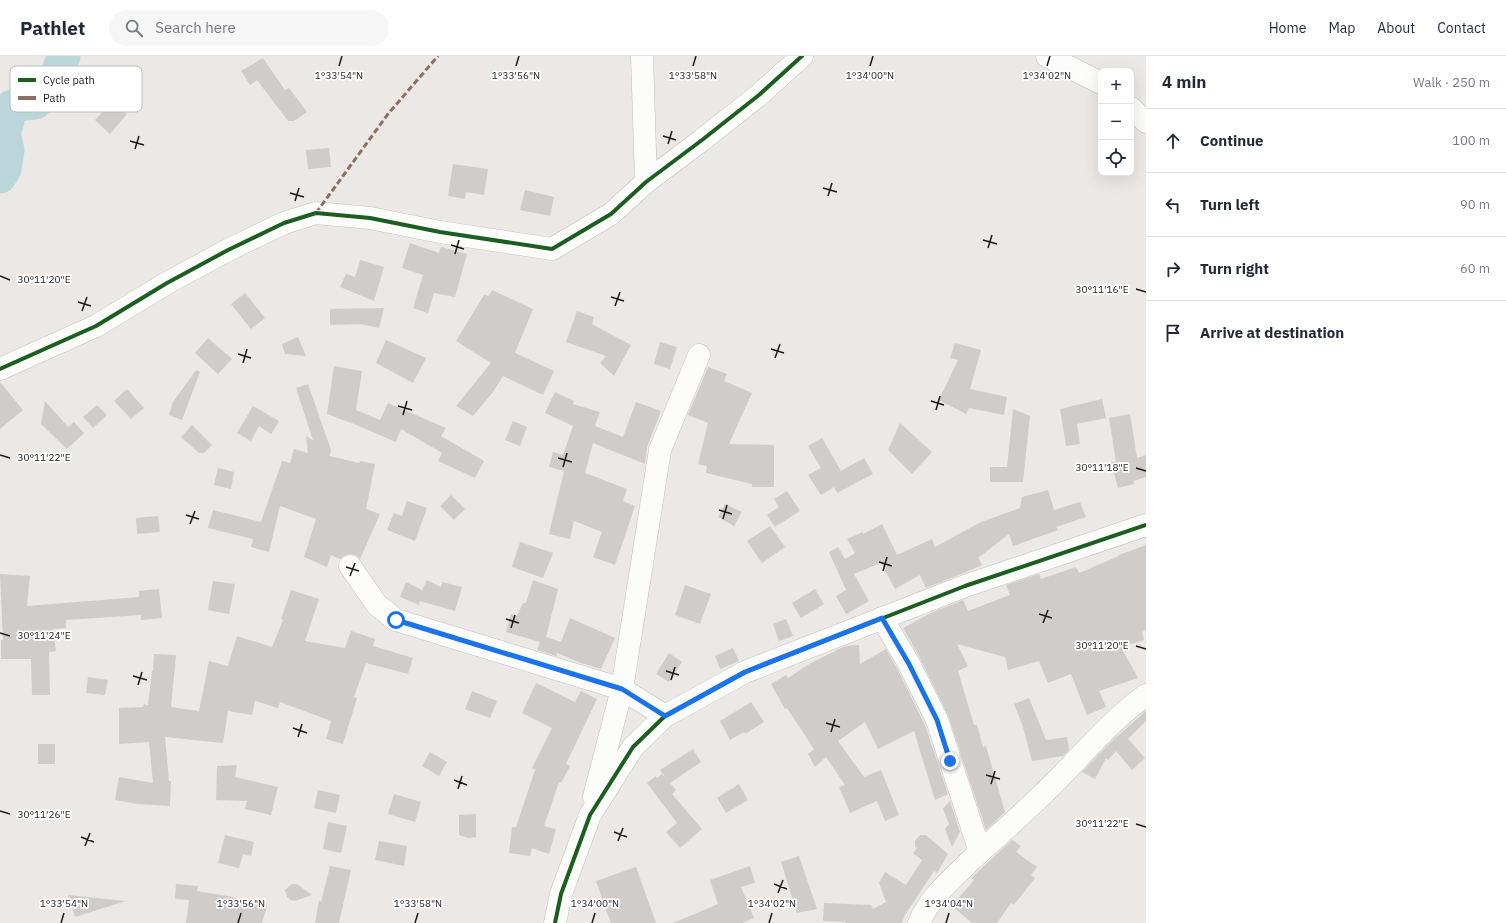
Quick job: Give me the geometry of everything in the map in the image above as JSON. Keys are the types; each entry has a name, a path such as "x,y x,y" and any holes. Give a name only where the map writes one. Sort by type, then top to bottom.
{"street":[{"path":"642,56 646,182"},
{"path":"0,369 96,326 167,283 228,250 284,223 316,213 370,218 440,232 552,249 611,214 646,182 702,140 759,94 802,56"},
{"path":"1047,56 1098,82"},
{"path":"1134,111 1146,122"},
{"path":"555,923 561,894 590,815 622,689 660,450 699,355"},
{"path":"590,815 633,747 665,716 745,672 966,586 1146,525"},
{"path":"350,566 377,605 396,620 622,689 665,716"},
{"path":"882,618 909,664 937,720 980,852"},
{"path":"919,923 923,914 941,890 980,852 1042,796 1113,722 1128,708 1146,695"}],"building":[{"path":"263,58 285,90 289,88 307,112 294,121 288,121 257,80 250,85 241,71"},
{"path":"103,112 125,112 127,114 110,134 95,120"},
{"path":"329,148 331,167 308,169 306,150"},
{"path":"453,164 488,169 484,195 466,192 465,199 448,196"},
{"path":"525,190 554,197 550,216 520,210"},
{"path":"410,243 439,253 441,247 467,254 455,297 434,293 428,313 413,308 423,275 402,268"},
{"path":"360,260 384,267 374,301 340,287 346,274 355,277"},
{"path":"492,290 533,309 515,353 554,371 543,395 503,376 493,392 473,416 456,406 491,363 456,341 484,295 489,296"},
{"path":"245,293 265,318 251,329 231,304"},
{"path":"384,308 379,328 360,324 330,325 330,309"},
{"path":"577,311 594,317 592,324 631,345 614,376 600,363 606,356 566,342"},
{"path":"298,337 306,356 285,354 282,344"},
{"path":"208,338 232,359 218,374 195,353"},
{"path":"386,340 426,358 413,383 376,363"},
{"path":"660,342 677,347 670,369 654,364"},
{"path":"955,343 981,350 970,389 1007,397 1004,415 969,408 966,414 939,400 958,360 950,358"},
{"path":"334,366 362,371 356,410 380,420 388,403 446,428 441,436 484,461 475,478 438,461 442,453 401,429 396,442 327,414"},
{"path":"708,367 727,374 724,381 752,393 729,444 774,445 774,487 752,487 752,484 706,473 707,466 698,464 708,423 688,415"},
{"path":"196,370 200,372 182,420 169,415 173,402"},
{"path":"0,382 23,410 0,429"},
{"path":"308,384 331,450 330,456 359,463 360,461 375,464 366,509 380,514 360,559 356,555 349,554 340,559 331,555 327,567 304,557 316,519 280,506 269,552 251,547 253,539 208,528 213,510 261,522 282,461 290,463 294,449 308,453 306,436 313,440 296,388"},
{"path":"127,389 144,408 131,419 114,401"},
{"path":"555,392 574,401 573,404 600,412 595,426 623,437 636,402 661,411 647,447 645,464 593,443 585,473 627,489 623,501 635,506 615,565 593,557 602,532 574,521 570,539 549,534 564,471 549,467 553,452 563,455 573,426 545,413"},
{"path":"1102,399 1106,418 1077,424 1080,444 1066,446 1060,409"},
{"path":"45,401 68,427 74,422 84,433 67,449 41,424"},
{"path":"97,405 107,415 93,428 83,417"},
{"path":"253,406 279,421 271,434 259,426 251,441 237,433"},
{"path":"1013,409 1030,416 1023,482 990,482 990,467 1007,467"},
{"path":"1130,414 1137,458 1146,455 1146,477 1133,481 1134,484 1118,488 1111,462 1116,461 1109,418"},
{"path":"513,421 527,427 520,446 505,440"},
{"path":"900,423 932,452 912,474 888,450"},
{"path":"192,425 212,445 204,453 199,453 181,437"},
{"path":"822,438 841,471 864,458 873,474 837,493 834,487 821,495 808,475 821,468 808,446"},
{"path":"218,468 234,472 231,489 214,485"},
{"path":"1048,490 1054,510 1080,502 1086,517 1056,527 1058,530 1013,546 1009,534 978,558 982,565 926,588 920,575 895,589 881,563 854,574 869,601 846,614 836,596 846,590 829,552 838,547 845,559 855,553 847,539 863,532 863,534 882,524 897,555 932,539 935,547 981,522 1020,508 1022,497"},
{"path":"787,491 800,511 775,527 767,515 779,507 774,499"},
{"path":"451,495 465,509 454,520 440,506"},
{"path":"407,501 427,508 415,541 387,530 394,513 402,516"},
{"path":"725,504 742,512 734,526 718,517"},
{"path":"158,516 160,532 137,534 136,518"},
{"path":"770,526 785,547 762,563 747,541"},
{"path":"520,542 553,553 543,578 512,567"},
{"path":"1146,545 1146,630 1142,632 1144,640 1121,647 1138,678 1099,691 1106,707 1087,715 1071,674 1048,683 1039,661 1008,670 1005,657 957,644 968,666 958,671 974,725 977,725 983,747 986,746 1005,812 986,830 948,715 920,658 903,628 933,612 963,600 968,611 1010,595 1006,585 1039,574 1041,579 1076,567 1079,573"},
{"path":"0,574 30,576 27,606 139,597 139,591 159,589 162,618 141,620 141,615 66,620 66,628 53,629 56,651 49,652 50,695 32,695 31,659 1,659 1,640 3,640"},
{"path":"427,580 441,587 442,582 462,587 455,611 420,601 419,605 400,597 406,582 422,590"},
{"path":"533,580 558,589 546,637 561,642 570,618 615,638 601,669 557,653 556,656 537,650 540,642 506,632 511,614 517,616 523,603 526,603"},
{"path":"213,581 235,584 229,614 208,610"},
{"path":"685,585 711,594 700,624 675,615"},
{"path":"815,589 824,604 801,618 792,603"},
{"path":"291,590 319,599 305,641 345,648 351,631 375,639 373,646 413,658 408,674 366,663 354,697 357,698 343,744 326,739 331,721 280,702 278,708 255,701 252,715 228,711 223,743 165,737 169,781 171,781 170,806 138,804 115,800 119,777 153,783 149,742 119,744 119,708 143,707 144,704 148,705 154,654 176,655 171,707 199,711 209,661 228,666 237,636 272,647 283,620 281,619"},
{"path":"786,619 793,636 779,641 773,624"},
{"path":"859,645 860,664 886,649 925,725 948,794 935,800 914,731 878,749 865,722 838,741 864,777 881,770 899,815 885,821 877,801 850,813 839,787 845,785 826,757 815,767 808,754 814,749 787,708 785,709 771,684 786,675 788,678 811,663 839,649 846,646"},
{"path":"733,648 739,661 720,669 715,656"},
{"path":"669,653 682,662 669,682 656,674"},
{"path":"88,677 108,680 105,695 86,693"},
{"path":"536,683 575,702 581,691 597,699 566,764 570,766 561,783 559,782 544,826 556,829 549,854 532,848 530,856 509,853 512,827 516,827 535,770 532,768 552,728 522,713"},
{"path":"472,691 497,701 490,718 465,709"},
{"path":"1029,698 1046,740 1067,737 1069,750 1063,756 1032,761 1023,727 1014,704"},
{"path":"751,702 764,722 745,734 744,732 730,740 720,721"},
{"path":"1146,711 1146,721 1128,739 1145,758 1132,770 1116,751 1108,760 1106,758 1095,779 1082,772 1113,740"},
{"path":"38,744 55,744 55,764 38,764"},
{"path":"693,749 701,762 670,783 676,790 672,794 702,829 680,848 666,832 677,823 647,783 656,776 657,778 662,774 666,778 660,770"},
{"path":"430,752 447,762 439,776 422,766"},
{"path":"237,765 235,777 278,787 271,815 245,809 247,801 216,800 217,766"},
{"path":"739,784 748,800 726,813 717,798"},
{"path":"318,790 340,795 336,813 314,808"},
{"path":"394,794 421,802 415,822 388,814"},
{"path":"950,801 960,832 952,847 945,829 949,824 943,809"},
{"path":"476,814 476,837 468,838 459,835 459,815"},
{"path":"328,822 347,826 341,853 323,849"},
{"path":"225,835 254,842 251,856 243,854 239,868 218,863"},
{"path":"920,835 926,835 948,854 937,873 934,871 905,915 902,923 845,923 846,922 823,921 824,903 871,905 873,909 886,902 879,883 885,872 906,885 922,860 913,853 917,848 915,847 915,841"},
{"path":"1012,840 1021,846 1016,852 1037,867 1031,875 1035,878 1014,905 1011,903 997,923 972,923 952,906 974,880 971,878"},
{"path":"379,841 407,846 404,866 375,860"},
{"path":"799,856 817,909 797,913 781,862"},
{"path":"330,866 351,870 339,923 315,923 319,900 321,902"},
{"path":"750,866 755,883 741,887 754,918 742,923 673,923 718,904 710,880"},
{"path":"636,867 656,923 611,923 596,881"},
{"path":"176,884 198,886 197,891 233,897 267,906 262,923 186,923 189,900 175,899"},
{"path":"292,884 297,884 312,895 295,901 291,900 287,897 285,890"},
{"path":"68,895 126,901 75,917"}],"waterway":[{"path":"60,66 64,56"},
{"path":"0,177 5,169 8,150 4,133 8,121 6,113 10,108"}],"marked path":[{"path":"316,213 388,114 438,56"}],"cycle path":[{"path":"0,369 96,326 167,283 228,250 284,223 316,213 370,218 440,232 552,249 611,214 646,182 759,95 802,56"},
{"path":"555,923 561,894 590,815 633,747 665,716 745,672 965,586 1146,525"}],"route":[{"path":"396,620 622,689 665,716 745,672 882,618 909,664 937,720 950,761"}]}
